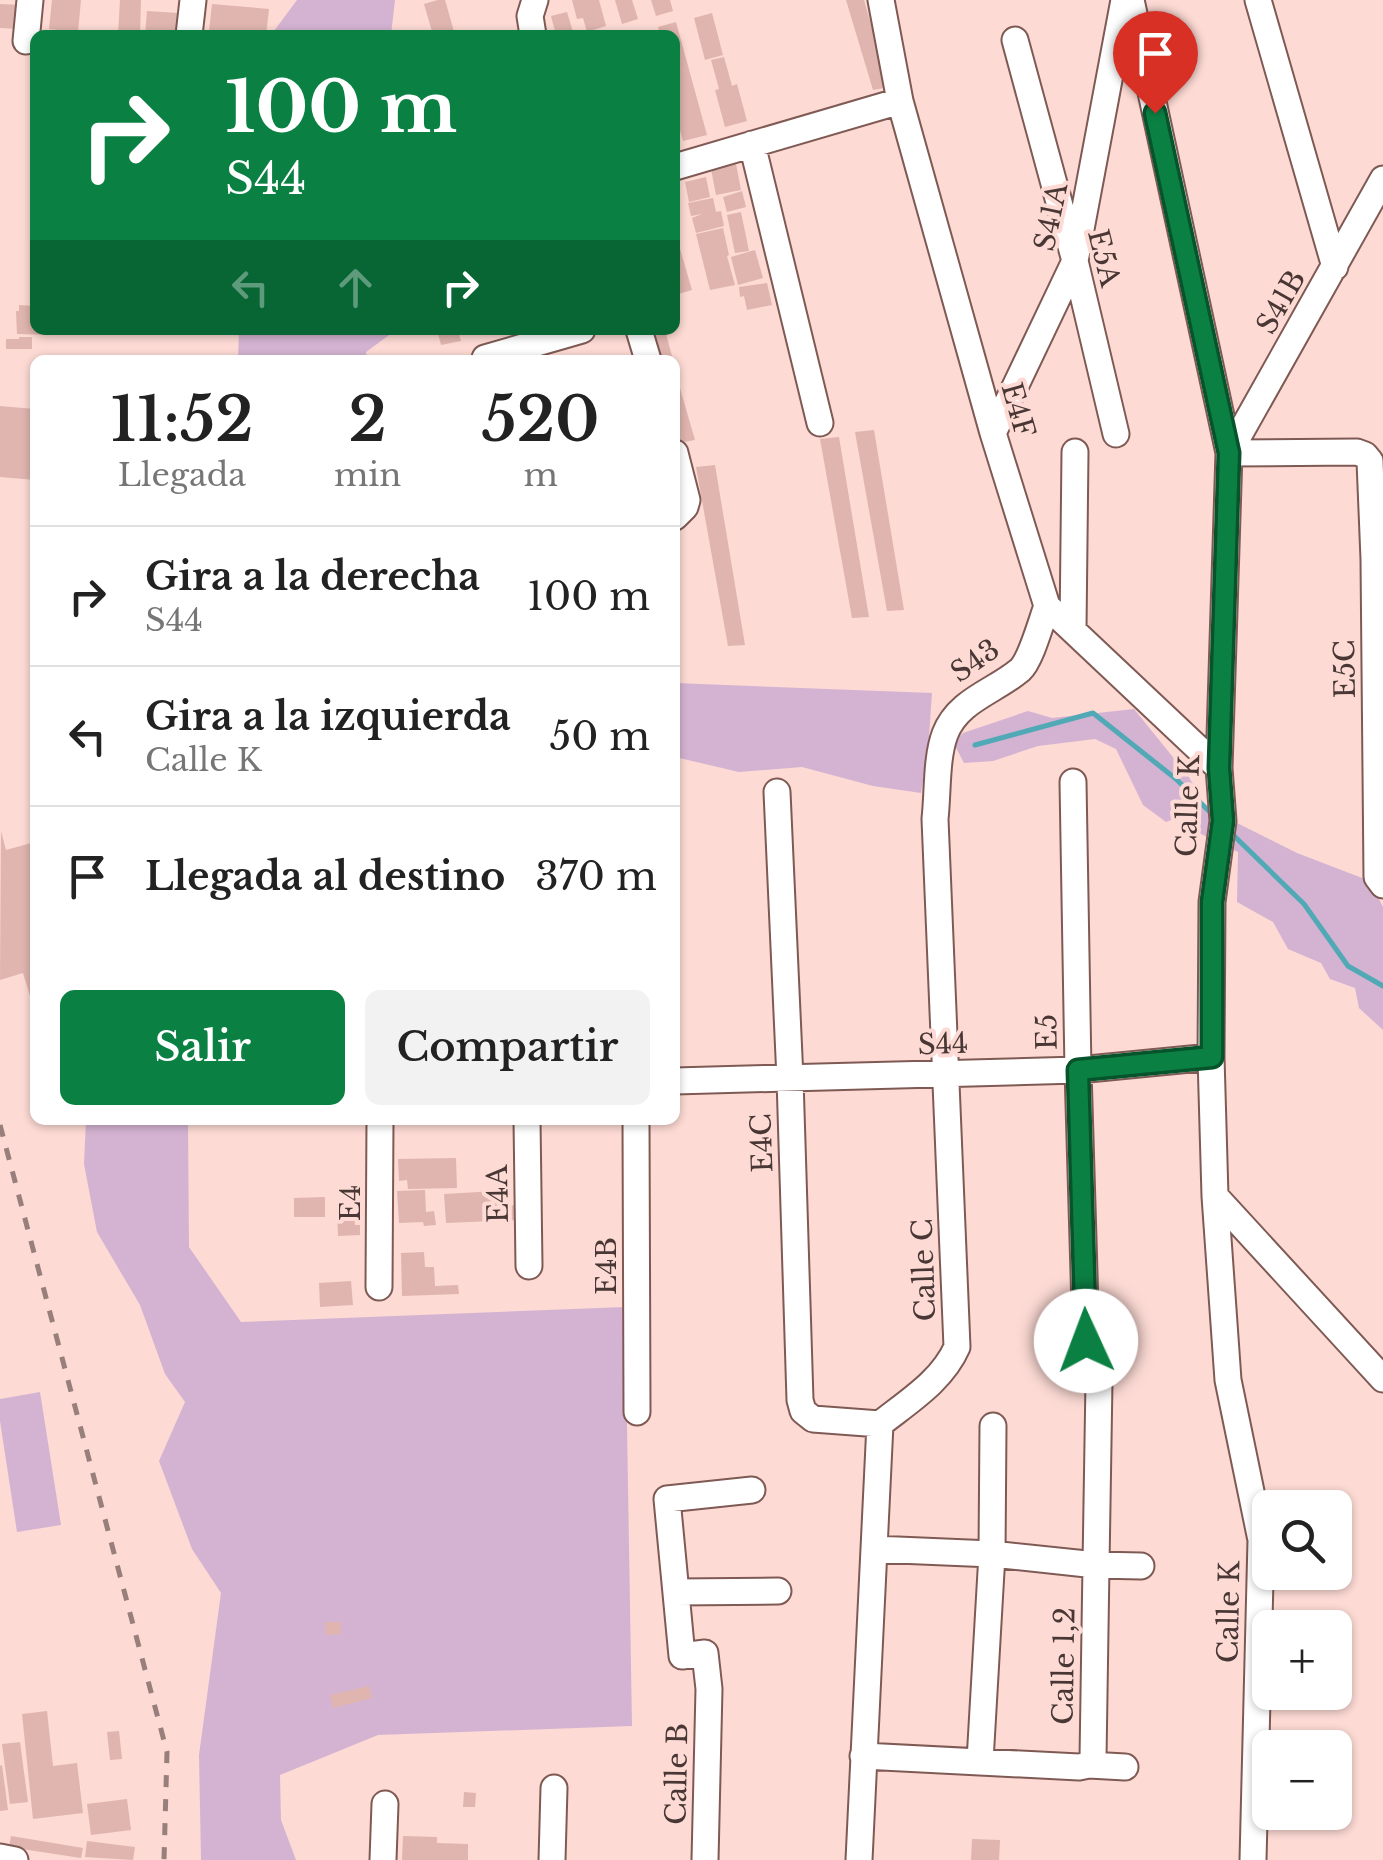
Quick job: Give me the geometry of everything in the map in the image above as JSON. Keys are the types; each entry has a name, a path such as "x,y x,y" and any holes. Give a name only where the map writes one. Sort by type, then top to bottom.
{"street":[{"path":"20,40 30,0"},
{"path":"190,30 193,0"},
{"path":"532,30 530,16 535,0"},
{"name":"S41A","path":"993,433 1075,262 1127,0"},
{"name":"Calle K","path":"1127,0 1229,453 1219,768 1223,821 1212,902 1212,1057 1228,1380 1261,1540 1253,1860"},
{"path":"1258,0 1335,267"},
{"name":"E4F","path":"886,7 900,100 993,433 1048,606 1219,768"},
{"name":"E5A","path":"1015,40 1116,434"},
{"path":"680,166 900,100"},
{"path":"752,144 820,423"},
{"name":"S41B","path":"1229,453 1383,179"},
{"path":"495,355 565,335"},
{"path":"1073,629 1075,452"},
{"name":"E5C","path":"1229,453 1357,452 1370,462 1380,881"},
{"path":"680,473 687,500 680,512"},
{"name":"S43","path":"959,710 1024,668 1048,606"},
{"name":"Calle C","path":"880,1424 936,1380 957,1346 935,818 938,761 945,733 959,710"},
{"name":"E5","path":"1072,782 1086,1341"},
{"name":"E4C","path":"777,792 800,1400 803,1412 814,1419 880,1424"},
{"name":"S44","path":"680,1081 1078,1070 1212,1057"},
{"name":"E4","path":"380,1125 380,1287"},
{"name":"E4A","path":"526,1125 529,1266"},
{"name":"E4B","path":"636,1125 637,1412"},
{"path":"1216,1196 1383,1378"},
{"name":"Calle 1,2","path":"864,1756 1078,1767 1088,1765 1093,1758 1099,1381"},
{"path":"858,1860 880,1424"},
{"path":"980,1761 992,1554 993,1426"},
{"path":"752,1490 667,1500 676,1592 778,1590"},
{"path":"874,1550 992,1554 1141,1566"},
{"name":"Calle B","path":"676,1592 682,1656 705,1653 705,1860"},
{"path":"1088,1765 1125,1767"},
{"path":"552,1860 554,1788"},
{"path":"383,1860 385,1804"},
{"path":"0,1857 15,1860"}],"shaded area":[{"path":"297,0 395,0 392,30 275,30"},
{"path":"239,335 389,335 366,355 238,355"},
{"path":"680,683 932,693 921,793 873,786 802,767 739,772 680,758"},
{"path":"1134,709 1189,777 1205,807 1297,853 1370,881 1383,907 1383,1030 1359,1008 1355,988 1330,979 1321,963 1288,949 1273,922 1237,902 1238,852 1201,834 1182,816 1166,822 1143,805 1116,749 1095,739 1038,746 993,761 964,763 954,744 963,733 1028,711 1052,718"},
{"path":"86,1125 188,1125 189,1247 241,1322 625,1307 632,1726 378,1735 280,1775 281,1820 296,1860 201,1860 199,1755 221,1593 192,1549 159,1461 185,1402 165,1374 140,1305 97,1232 84,1164"},
{"path":"40,1392 61,1525 17,1532 0,1399"}],"building":[{"path":"52,0 81,0 78,30 49,29"},
{"path":"120,0 141,0 140,30 118,30"},
{"path":"445,0 454,30 432,30 424,4"},
{"path":"572,0 599,0 606,26 586,30 583,18 577,19"},
{"path":"615,0 632,0 638,19 622,24"},
{"path":"651,0 670,0 673,11 656,16"},
{"path":"846,0 864,0 889,87 873,90"},
{"path":"0,4 20,5 18,29 0,28"},
{"path":"212,4 269,9 267,30 209,30"},
{"path":"147,11 178,13 177,30 145,30"},
{"path":"567,12 572,30 555,30 551,16"},
{"path":"712,13 723,55 705,60 694,18"},
{"path":"676,22 678,30 659,30 658,27"},
{"path":"680,37 707,135 683,141 680,130"},
{"path":"724,57 732,86 737,84 747,121 725,127 711,60"},
{"path":"736,164 741,190 716,195 711,169"},
{"path":"706,177 710,197 689,202 685,182"},
{"path":"742,191 746,207 727,212 723,197"},
{"path":"713,198 724,226 696,233 692,218 702,214 691,216 688,203"},
{"path":"741,212 749,251 735,253 727,215"},
{"path":"723,228 735,285 710,290 696,234"},
{"path":"680,249 692,290 680,294"},
{"path":"755,250 763,278 738,285 731,257"},
{"path":"767,283 772,305 747,310 739,287"},
{"path":"19,305 30,306 30,334 17,334"},
{"path":"438,335 459,335 461,341 441,345"},
{"path":"648,335 666,335 672,355 654,355"},
{"path":"32,337 32,349 6,349 6,339"},
{"path":"680,388 695,440 680,443"},
{"path":"0,406 30,409 30,480 0,477"},
{"path":"874,430 904,610 887,611 855,432"},
{"path":"839,437 869,617 852,618 820,439"},
{"path":"715,465 745,645 728,646 696,467"},
{"path":"1,831 6,850 30,843 30,996 23,973 0,980"},
{"path":"456,1158 457,1188 408,1189 407,1180 399,1181 398,1159"},
{"path":"425,1190 426,1212 434,1211 436,1225 399,1223 397,1191"},
{"path":"496,1191 497,1206 518,1205 518,1220 446,1223 444,1194"},
{"path":"325,1197 325,1217 294,1217 294,1198"},
{"path":"354,1212 360,1235 338,1236 337,1213"},
{"path":"424,1252 425,1267 434,1267 435,1286 458,1285 459,1294 402,1296 401,1253"},
{"path":"351,1281 353,1305 320,1307 319,1283"},
{"path":"325,1622 341,1622 341,1634 326,1635"},
{"path":"369,1686 372,1698 333,1708 330,1695"},
{"path":"47,1711 53,1766 77,1763 83,1813 33,1819 22,1714"},
{"path":"119,1731 122,1759 110,1760 107,1732"},
{"path":"20,1742 28,1802 10,1804 2,1744"},
{"path":"0,1766 8,1810 0,1811"},
{"path":"464,1792 476,1793 475,1807 463,1807"},
{"path":"127,1799 131,1830 91,1835 87,1804"},
{"path":"11,1836 83,1848 81,1858 9,1847"},
{"path":"403,1836 437,1837 437,1843 468,1844 468,1860 402,1860"},
{"path":"972,1839 1000,1840 999,1860 971,1860"},
{"path":"87,1841 135,1847 133,1860 85,1857"}],"waterway":[{"path":"975,745 1093,713 1176,779 1214,816"},
{"path":"1229,831 1304,904 1348,966 1383,986"}],"railway":[{"path":"0,1125 167,1752 164,1860"}],"route":[{"path":"1086,1341 1078,1070 1212,1057 1212,902 1223,821 1219,768 1229,453 1155,113"}]}
